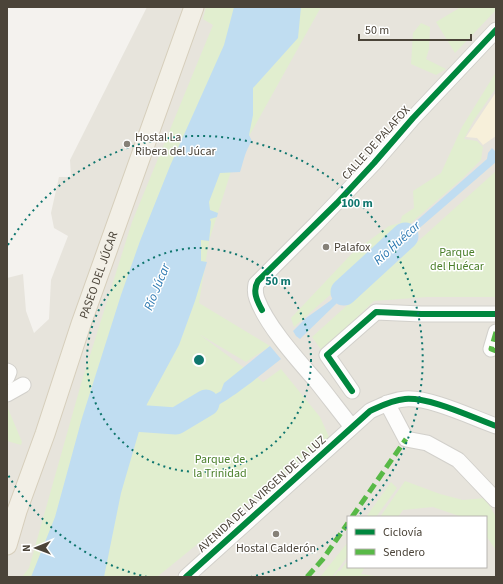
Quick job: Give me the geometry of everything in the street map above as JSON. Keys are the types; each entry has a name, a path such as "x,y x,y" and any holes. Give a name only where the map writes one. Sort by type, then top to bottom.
{"main road":[{"name":"PASEO DEL JÚCAR","path":"7,545 17,511 45,434 81,324 194,7"}],"street":[{"name":"CALLE DE PALAFOX","path":"352,427 294,356 271,324 262,310 255,292 256,284 374,164 413,118 496,30"},
{"path":"352,391 327,355 376,312 421,314 496,314"},
{"path":"491,349 496,332"},
{"path":"7,371 9,372 7,377"},
{"path":"7,394 22,385"},
{"name":"AVENIDA DE LA VIRGEN DE LA LUZ","path":"186,577 370,411 387,403 405,399 429,402 496,426"},
{"path":"387,403 406,439 427,443 458,460 496,500"}],"shaded area":[{"path":"147,7 496,7 496,577 7,577 7,278 23,274 26,311 34,333 49,319 51,280 68,236 54,228 51,213 59,177 71,177 70,160"}],"green space":[{"name":"Parque de la Trinidad","path":"206,7 321,7 233,165 209,241 199,303 270,346 246,362 199,334 263,382 281,369 320,417 329,437 157,577 22,577 29,568 81,384 132,222 213,25 203,19"},
{"path":"461,7 496,7 496,10 455,53 436,22"},
{"path":"421,23 430,27 429,49 426,59 446,69 436,75 411,64 413,33"},
{"path":"496,72 496,88 474,120 464,139 477,141 483,147 481,160 463,178 374,255 374,250 363,245 389,226 400,223 402,216 414,208 413,191 441,173 462,127"},
{"name":"Parque del Huécar","path":"496,171 496,297 427,297 374,301 322,351 312,337"},
{"path":"360,245 369,250 364,260 364,265 294,327 291,318"},
{"path":"7,406 22,442 21,445 7,441"},
{"path":"405,481 440,494 463,500 485,498 496,517 496,550 487,537 487,516 459,516 433,507 403,510 399,516 381,516"},
{"path":"391,482 397,488 377,516 367,516"},
{"path":"347,543 347,557 332,577 320,577"},
{"path":"347,561 347,568 364,568 361,574 382,577 334,577 338,571 340,571"}],"sand":[{"path":"496,92 496,136 483,145 477,138 466,137"}],"water":[{"name":"Río Júcar","path":"234,7 301,7 298,38 253,88 253,115 249,135 252,141 246,152 240,172 220,173 209,202 210,210 218,213 217,217 210,219 209,241 201,240 201,261 207,262 179,345 147,404 121,493 104,577 31,577 55,517 82,418 121,295 140,241 170,166 224,45"},
{"path":"492,148 496,152 496,162 379,263 374,258 487,159 488,153"},
{"path":"367,264 372,269 300,339 296,336 293,331 306,318 330,301"},
{"path":"270,346 281,359 244,388 217,406 203,414 173,424 173,418 221,391 224,383"}],"waterway":[{"name":"Río Huécar","path":"344,292 405,236"},
{"name":"Río Huécar","path":"105,416 176,421 206,403"}],"marked path":[{"path":"496,332 491,349 496,351"},
{"path":"353,516 406,439"},
{"path":"307,577 323,559 347,524"}],"cycle path":[{"path":"262,310 255,292 258,281 337,203 413,118 496,30"},
{"path":"352,391 327,355 376,312 421,314 496,314"},
{"path":"186,577 370,411 396,401 415,399 438,404 496,426"}],"place":[{"name":"Hostal La Ribera del Júcar","path":"127,144"},
{"name":"Palafox","path":"326,247"},
{"name":"Hostal Calderón","path":"276,534"}]}
